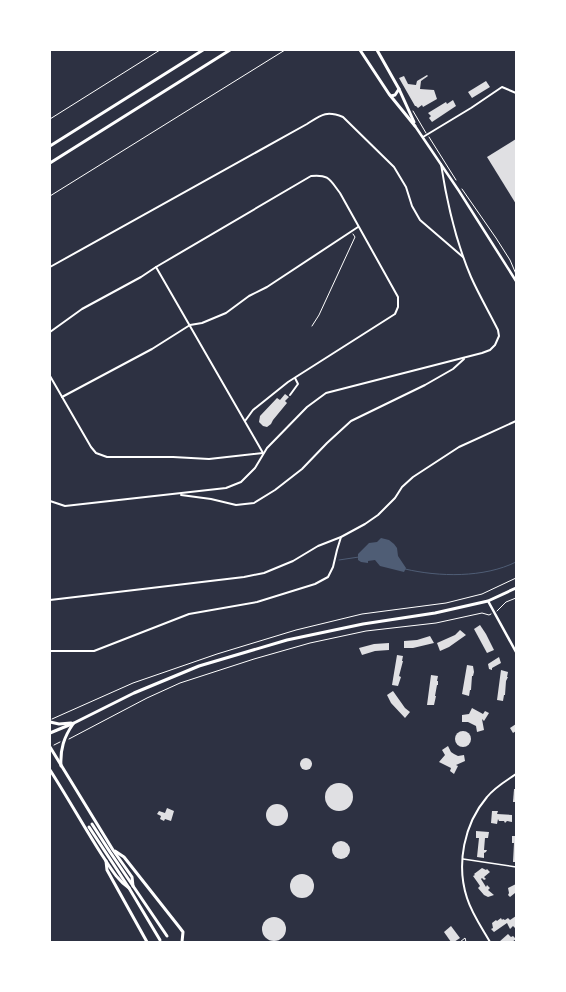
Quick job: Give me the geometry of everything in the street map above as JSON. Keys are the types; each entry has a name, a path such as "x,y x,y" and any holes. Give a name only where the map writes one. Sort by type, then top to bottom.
{"main road":[{"path":"50,146 203,50"},
{"path":"50,163 230,50"},
{"path":"360,50 391,96 415,126"},
{"path":"377,50 399,89 415,126"},
{"path":"391,96 395,95 399,89"},
{"path":"50,733 74,723 134,693 199,666 287,640 363,624 436,613 488,601 516,588"},
{"path":"50,722 59,724 74,723"},
{"path":"62,767 61,752 64,740 74,723"},
{"path":"50,747 113,850 132,877 134,886"},
{"path":"50,771 105,860 121,883 129,888"},
{"path":"92,824 167,936"},
{"path":"89,827 129,888 160,940"},
{"path":"113,850 124,857 180,928 183,932 182,942"},
{"path":"105,860 107,870 147,942"}],"street":[{"path":"423,137 502,87 516,93"},
{"path":"50,267 323,114 334,114 343,117 394,167 406,187 412,206 420,220 464,258"},
{"path":"415,126 516,281"},
{"path":"50,501 65,506 226,488 241,482 255,468 263,453 307,407 326,393 465,358 490,350 499,336 498,330 472,278 464,258 447,201 440,163"},
{"path":"50,332 82,309 134,281 311,176 321,175 330,179 340,193 398,297 398,307 395,314 295,378 253,410 245,421"},
{"path":"62,397 152,349 190,325 202,323 226,313 249,296 267,287 358,227"},
{"path":"156,267 263,453"},
{"path":"175,494 202,497 236,505 254,503 302,469 351,421 425,385 452,369 465,358"},
{"path":"50,376 91,447 101,456 208,459 263,453"},
{"path":"290,395 298,384 295,378"},
{"path":"50,600 244,577 264,573 293,561 318,546 341,537 365,524 378,515 395,498 402,487 413,477 459,446 516,421"},
{"path":"50,651 94,651 189,614 257,602 315,584 328,577 333,567 341,537"},
{"path":"488,601 516,652"},
{"path":"490,942 471,909 466,897 462,872 462,859 468,829 479,807 495,788 516,774"},
{"path":"462,859 516,867"}],"lane":[{"path":"50,119 160,50"},
{"path":"460,942 465,938 466,942"}],"path":[{"path":"50,196 285,50"},
{"path":"412,110 458,183"},
{"path":"462,189 510,260 516,274"},
{"path":"312,326 319,315 355,237"},
{"path":"50,747 180,683 254,659 310,643 366,631 436,623 482,613 489,615 500,610 506,602 516,598"}],"water":[{"path":"381,538 389,540 397,548 398,556 406,568 404,572 380,566 375,560 368,561 368,563 358,560 358,554 369,543 377,542"}],"building":[{"path":"427,75 428,76 421,81 420,89 434,90 437,99 423,107 422,105 418,108 415,106 399,78 404,76 408,84 416,85 417,81"},
{"path":"486,81 490,87 472,98 468,92"},
{"path":"453,100 456,106 432,122 429,118 431,116 428,113 446,102 447,104"},
{"path":"516,139 516,204 487,157"},
{"path":"285,394 289,397 285,401 287,403 271,424 267,427 263,426 259,422 260,416 277,398 280,400"},
{"path":"480,625 494,650 487,653 474,629"},
{"path":"460,630 466,635 449,647 440,651 437,643 455,635"},
{"path":"430,636 434,643 413,648 404,648 404,641 417,640"},
{"path":"389,643 389,650 375,651 362,655 359,648 374,644"},
{"path":"397,655 403,656 399,676 401,677 398,686 392,685"},
{"path":"499,657 501,663 492,668 492,670 489,669 488,664"},
{"path":"467,665 473,666 474,672 469,696 462,694"},
{"path":"501,670 508,672 503,701 497,700"},
{"path":"431,675 438,676 438,685 434,705 427,705"},
{"path":"393,691 405,708 410,712 405,718 391,703 387,695"},
{"path":"472,708 483,714 485,711 489,713 484,721 482,719 484,730 477,732 476,726 468,722 462,722 462,715 469,714"},
{"path":"516,724 516,731 513,733 510,728"},
{"path":"463,731 469,733 471,739 469,745 463,747 457,745 455,739 457,733"},
{"path":"448,746 454,754 458,756 464,755 465,761 456,765 458,766 454,774 450,771 451,768 439,762 445,755 442,750"},
{"path":"304,758 308,758 312,764 308,770 304,770 300,766 300,762"},
{"path":"339,783 349,787 353,797 349,807 339,811 329,807 325,797 329,787"},
{"path":"514,789 516,789 516,802 513,802"},
{"path":"277,804 285,807 288,815 285,823 277,826 269,823 266,815 269,807"},
{"path":"167,808 174,811 171,821 165,819 164,821 160,819 161,816 157,814 159,811 165,813"},
{"path":"492,811 498,811 497,814 512,815 512,822 507,821 505,823 504,821 499,821 498,819 497,824 491,823"},
{"path":"476,831 489,832 488,838 485,838 484,850 487,850 484,853 484,858 477,857 479,838 476,838"},
{"path":"512,836 516,836 516,862 513,862 514,843 512,843"},
{"path":"341,841 347,844 350,850 347,856 341,859 335,856 332,850 335,844"},
{"path":"482,868 487,869 490,872 484,877 486,879 481,879 486,887 487,885 490,888 488,890 494,895 488,897 478,888 480,886 473,876"},
{"path":"302,874 310,878 314,886 310,894 302,898 294,894 290,886 294,878"},
{"path":"516,884 516,894 515,893 510,897 508,895 508,888"},
{"path":"516,916 515,928 513,926 510,929 507,923 494,932 491,929 493,928 492,923 496,920 497,921 501,918 502,920 505,920 508,918 510,920"},
{"path":"274,917 282,921 286,929 282,937 274,941 266,937 262,929 266,921"},
{"path":"451,926 460,938 454,942 451,942 444,932"},
{"path":"508,934 516,939 512,942 499,942"}],"waterway":[{"path":"339,560 359,557"},
{"path":"405,569 447,575 490,571 516,562"}]}
